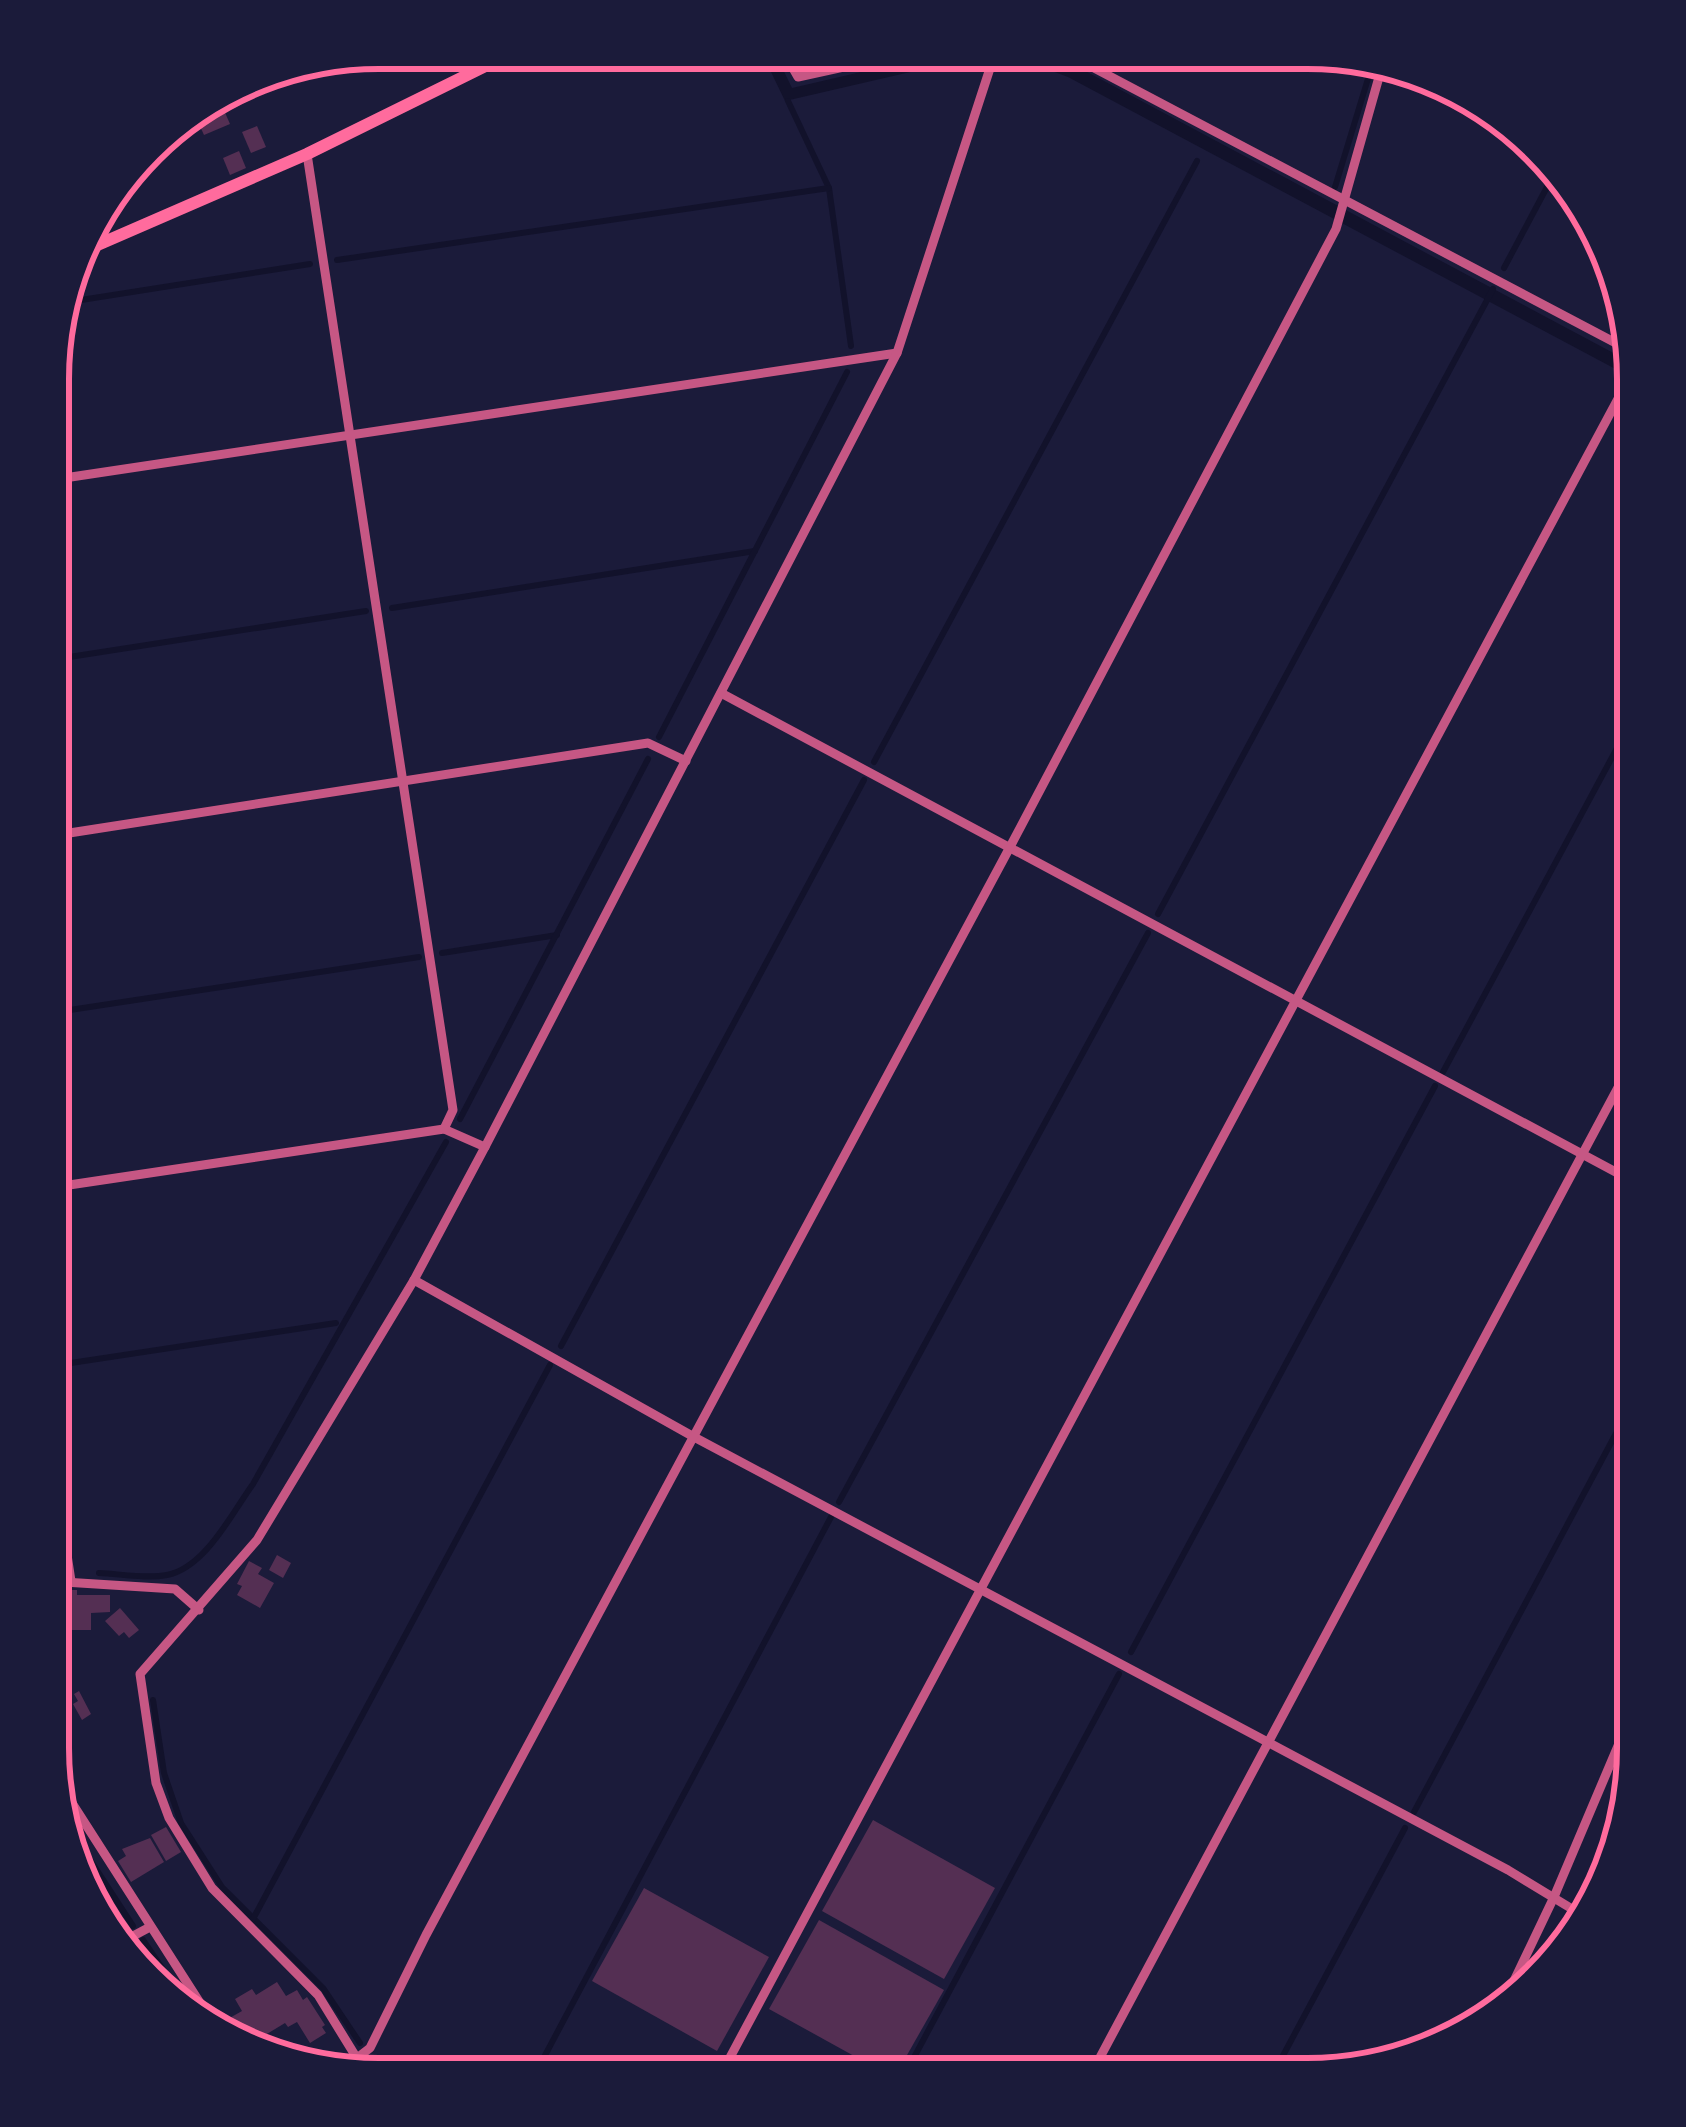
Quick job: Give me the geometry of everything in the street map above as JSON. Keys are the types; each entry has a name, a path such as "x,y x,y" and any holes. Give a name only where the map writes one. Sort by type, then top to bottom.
{"main road":[{"path":"101,244 307,154 479,69"}],"street":[{"path":"794,69 798,76 831,69"},
{"path":"356,2057 318,1995 212,1888 169,1818 156,1783 140,1674 257,1540 414,1280 485,1147 897,353 989,69"},
{"path":"1097,69 1614,342"},
{"path":"358,2057 370,2048 1336,229 1379,78"},
{"path":"307,154 453,1110 444,1129"},
{"path":"69,477 897,353"},
{"path":"729,2057 1617,401"},
{"path":"722,693 1616,1173"},
{"path":"69,833 648,743 686,761"},
{"path":"1100,2057 1616,1090"},
{"path":"69,1185 444,1129 485,1147"},
{"path":"414,1280 694,1437 1572,1909"},
{"path":"69,1568 71,1581 175,1589 199,1610"},
{"path":"1516,1976 1616,1751"},
{"path":"76,1810 197,1999"},
{"path":"133,1936 150,1927"}],"shaded area":[{"path":"770,69 783,69 792,88 874,69 923,69 785,101"},
{"path":"1047,69 1082,69 1615,354 1616,369"}],"building":[{"path":"224,110 230,124 204,135 200,126"},
{"path":"257,126 266,147 251,153 242,132"},
{"path":"239,151 246,168 230,175 223,158"},
{"path":"277,1555 291,1563 283,1578 269,1570"},
{"path":"249,1561 262,1568 258,1574 274,1583 260,1608 237,1595 242,1586 237,1584"},
{"path":"69,1590 77,1590 77,1595 110,1595 110,1612 91,1613 91,1630 69,1630"},
{"path":"120,1608 139,1630 129,1638 124,1632 119,1636 105,1621"},
{"path":"79,1691 91,1714 82,1720 73,1704"},
{"path":"873,1820 995,1888 944,1979 822,1911"},
{"path":"166,1827 181,1852 166,1861 151,1835"},
{"path":"150,1838 164,1862 131,1882 118,1861 126,1856 122,1849"},
{"path":"644,1888 769,1957 717,2051 592,1981"},
{"path":"819,1920 944,1990 906,2057 856,2057 769,2009"},
{"path":"277,1982 286,1996 297,1990 303,2000 307,1997 326,2033 310,2043 297,2022 288,2027 285,2023 264,2035 228,2019 242,2011 235,1999 252,1989 256,1995"}],"waterway":[{"path":"1335,187 1369,76"},
{"path":"788,101 829,188 851,346"},
{"path":"874,762 1197,161"},
{"path":"1504,268 1548,185"},
{"path":"337,260 829,188"},
{"path":"80,300 310,264"},
{"path":"1158,914 1493,289"},
{"path":"659,737 847,372"},
{"path":"392,608 755,551"},
{"path":"69,657 366,611"},
{"path":"1443,1072 1617,749"},
{"path":"460,1119 648,759"},
{"path":"561,1346 864,780"},
{"path":"839,1502 1148,933"},
{"path":"442,953 557,935"},
{"path":"69,1010 419,957"},
{"path":"1131,1652 1435,1086"},
{"path":"99,1573 167,1575 194,1562 216,1538 253,1484 446,1142"},
{"path":"69,1363 336,1323"},
{"path":"253,1919 550,1365"},
{"path":"1414,1812 1616,1433"},
{"path":"544,2057 831,1517"},
{"path":"914,2057 1119,1674"},
{"path":"153,1700 164,1773 181,1823 222,1887 323,1988 360,2043"},
{"path":"1282,2057 1405,1828"},
{"path":"91,1862 133,1926"},
{"path":"143,1940 164,1970"}]}
